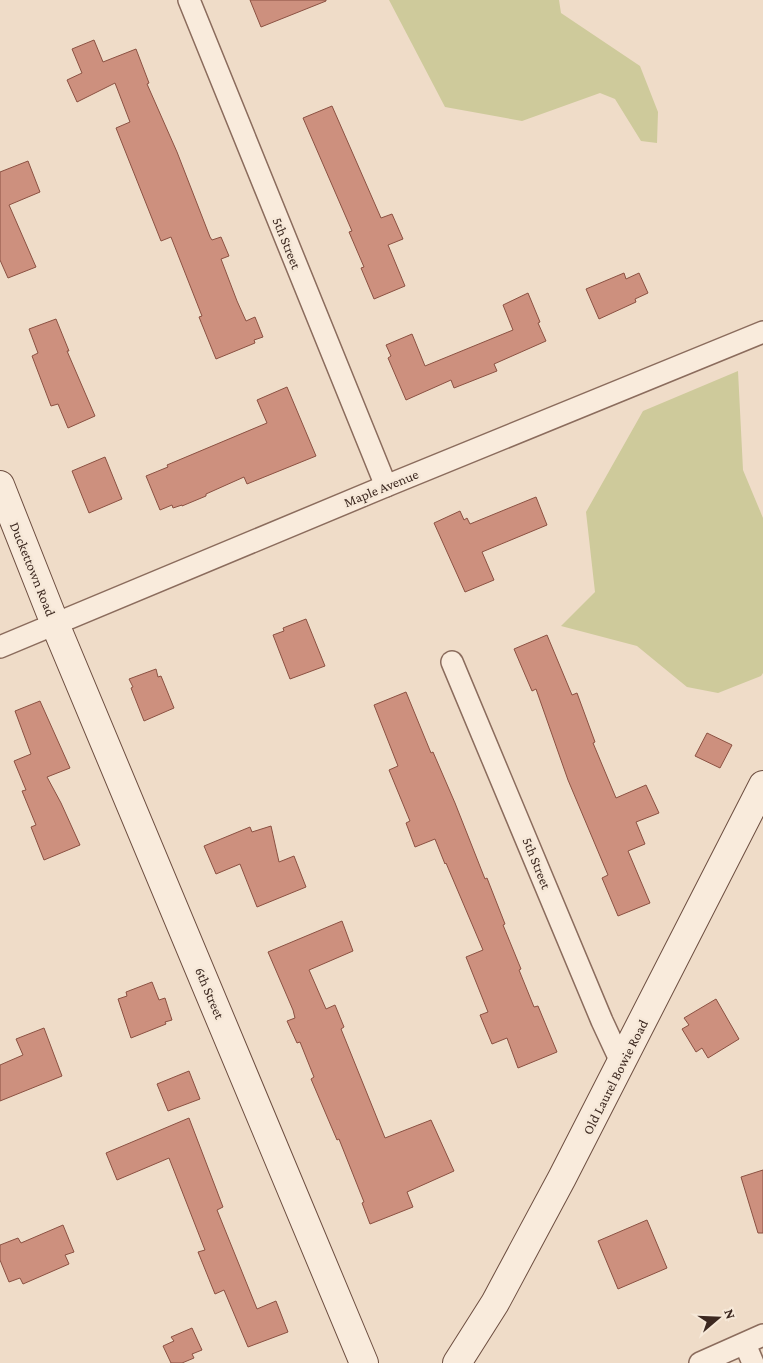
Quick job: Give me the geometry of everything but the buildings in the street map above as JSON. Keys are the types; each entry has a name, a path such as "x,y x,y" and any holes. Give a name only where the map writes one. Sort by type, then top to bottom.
{"street":[{"name":"5th Street","path":"188,0 386,486"},
{"name":"Maple Avenue","path":"0,646 763,332"},
{"name":"Duckettown Road","path":"0,485 55,624"},
{"name":"6th Street","path":"55,624 364,1363"},
{"name":"5th Street","path":"452,662 602,1021 622,1064"},
{"name":"Old Laurel Bowie Road","path":"457,1363 495,1302 622,1064 763,785"},
{"path":"700,1363 754,1347"}],"shaded area":[{"path":"389,0 559,0 561,13 640,66 658,112 657,143 641,141 615,99 600,93 522,121 445,107"},
{"path":"738,371 743,470 763,518 763,673 761,676 718,693 687,687 637,646 561,626 595,592 586,512 643,411"}]}
